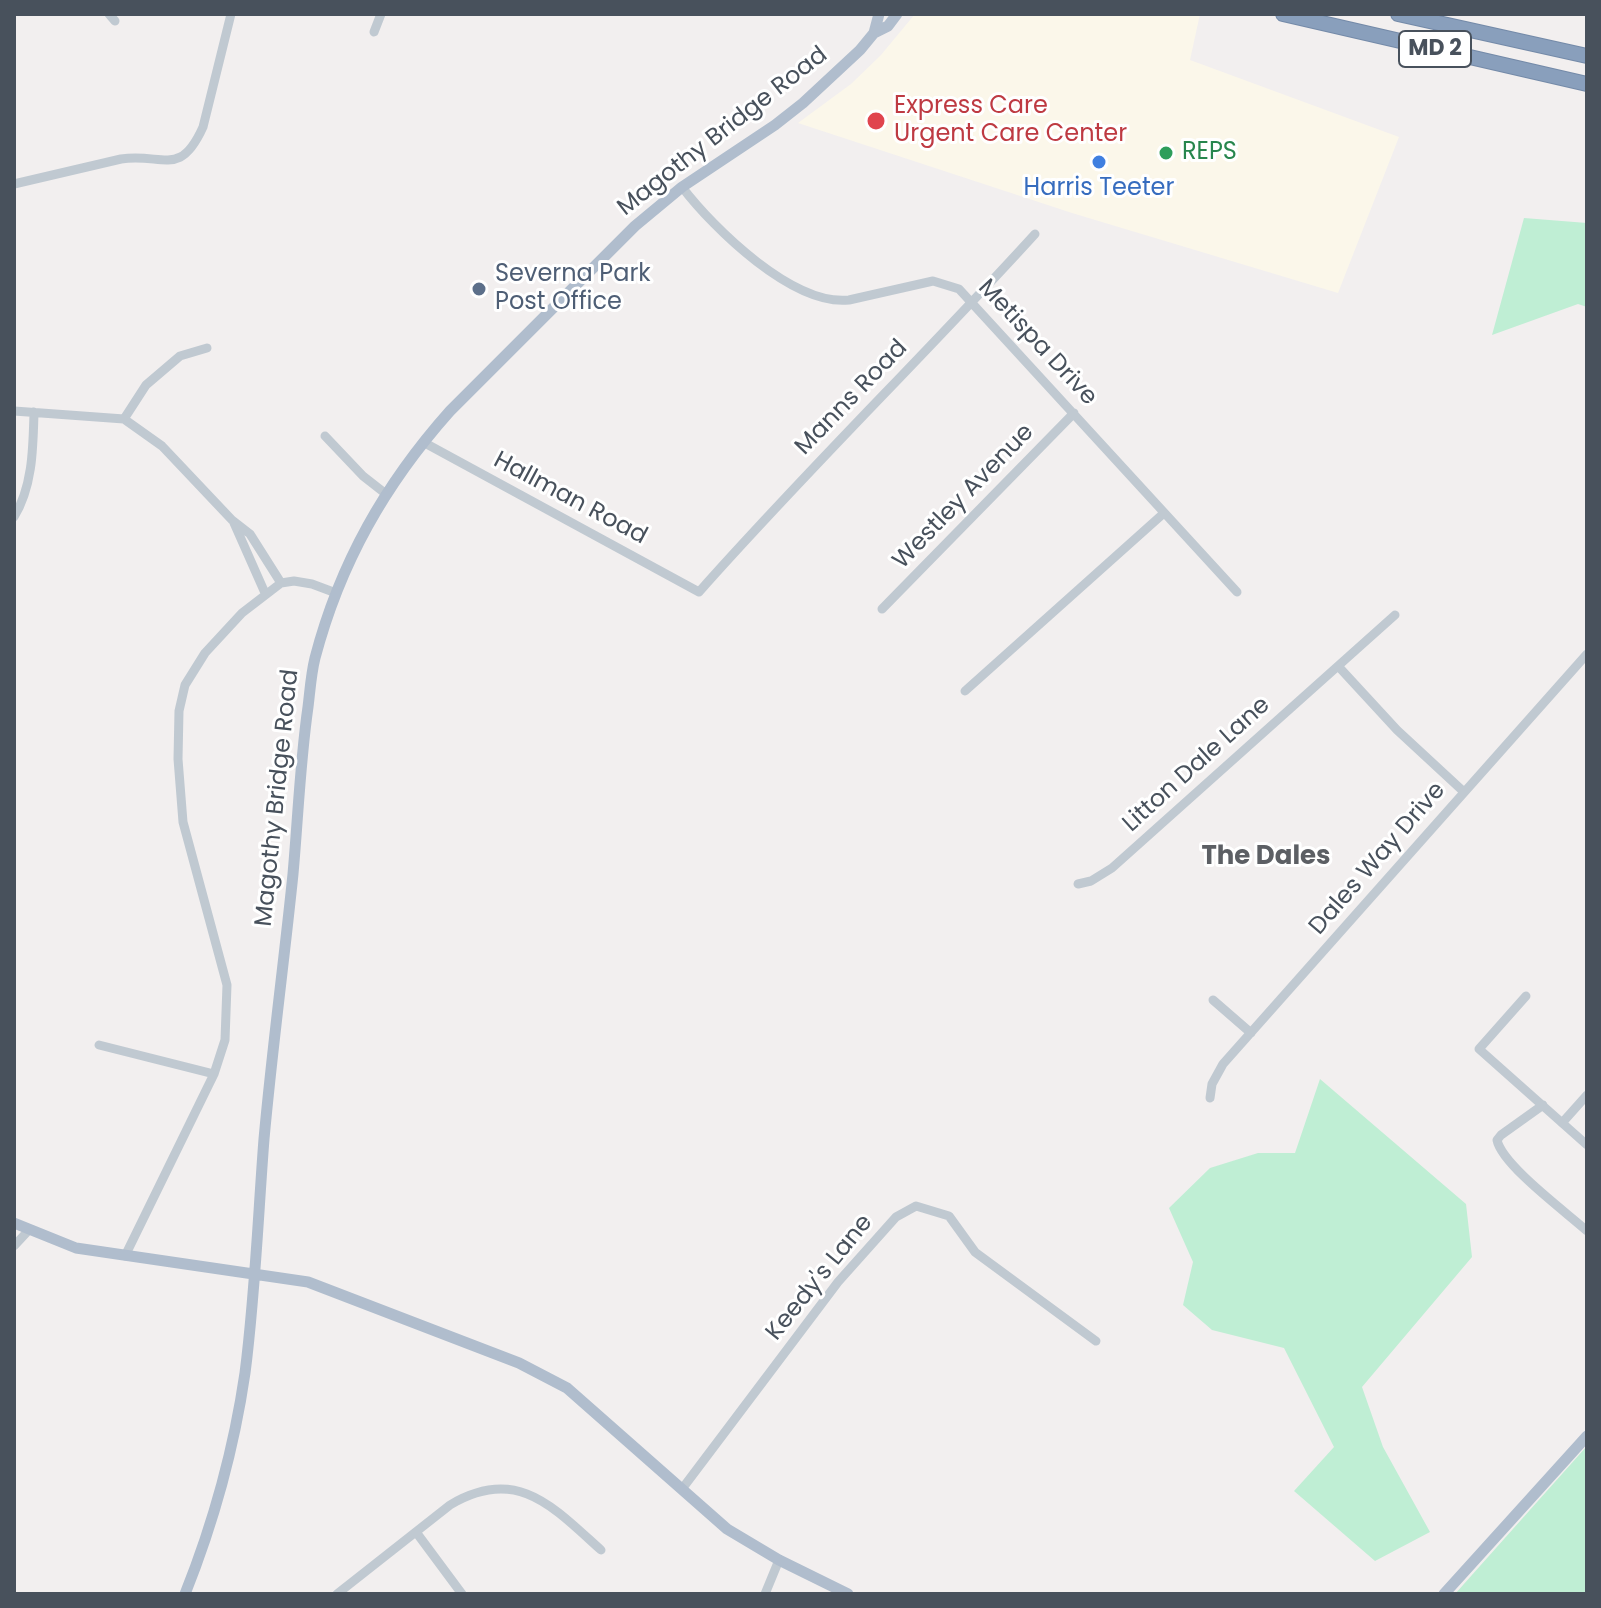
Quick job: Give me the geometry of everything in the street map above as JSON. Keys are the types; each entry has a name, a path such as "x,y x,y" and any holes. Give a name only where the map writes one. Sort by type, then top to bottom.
{"highway":[{"name":"MD 2","path":"1283,14 1587,84"},
{"name":"MD 2","path":"1398,14 1587,56"}],"main road":[{"name":"Magothy Bridge Road","path":"874,33 879,14"},
{"name":"Magothy Bridge Road","path":"185,1594 211,1523 223,1479 244,1374 273,1035 314,660 352,553 386,494 423,442 450,411 635,226 682,187 789,115 840,71 874,33 888,26 897,14"},
{"path":"14,1223 76,1248 308,1282 519,1363 567,1388 727,1529 779,1560 848,1594"},
{"path":"1444,1594 1587,1436"}],"street":[{"path":"14,184 138,156 166,161 187,154 203,127 231,14"},
{"path":"374,32 381,14"},
{"name":"Metispa Drive","path":"682,187 697,207 729,238 772,271 815,295 838,302 933,281 952,285 973,303 1237,592"},
{"name":"Manns Road","path":"699,592 761,522 973,303 1035,234"},
{"path":"124,419 146,385 180,356 207,348"},
{"path":"14,411 124,419 162,446 260,547 281,583"},
{"path":"14,517 21,505 32,461 34,412"},
{"name":"Westley Avenue","path":"882,609 1074,413"},
{"path":"325,436 363,476 386,494"},
{"name":"Hallman Road","path":"423,442 699,592"},
{"path":"965,691 1164,513"},
{"path":"232,520 265,593"},
{"path":"125,1256 214,1074 225,1040 227,985 183,822 178,759 179,711 185,685 205,653 242,613 281,583 294,581 312,584 336,593"},
{"name":"Litton Dale Lane","path":"1078,884 1091,881 1112,868 1395,615"},
{"name":"Dales Way Drive","path":"1210,1098 1217,1073 1587,654"},
{"path":"1338,666 1397,730 1464,792"},
{"path":"1526,996 1479,1049 1587,1145"},
{"path":"1213,1000 1251,1033"},
{"path":"99,1045 214,1074"},
{"path":"1562,1123 1587,1095"},
{"path":"1543,1105 1501,1135 1497,1140 1498,1146 1509,1161 1587,1231"},
{"name":"Keedy's Lane","path":"682,1489 838,1282 896,1217 916,1206 949,1216 975,1252 1096,1341"},
{"path":"14,1246 28,1231"},
{"path":"337,1594 463,1498 488,1489 527,1493 555,1507 601,1550"},
{"path":"416,1532 462,1594"},
{"path":"765,1594 779,1560"}],"shaded area":[{"path":"915,14 1200,14 1190,60 1399,137 1338,293 1072,213 798,123 851,84 881,55"}],"green space":[{"path":"1524,218 1587,223 1587,307 1578,304 1492,335"},
{"path":"1320,1079 1466,1204 1472,1257 1362,1387 1383,1447 1430,1532 1375,1561 1294,1491 1334,1447 1284,1348 1212,1330 1183,1305 1193,1262 1169,1208 1210,1168 1258,1153 1295,1153"},
{"path":"1587,1446 1587,1594 1455,1594"}],"place":[{"name":"Express Care Urgent Care Center","path":"876,121"},
{"name":"REPS","path":"1166,153"},
{"name":"Harris Teeter","path":"1099,162"},
{"name":"Severna Park Post Office","path":"479,289"}],"district":[{"name":"The Dales","path":"1266,857"}]}
